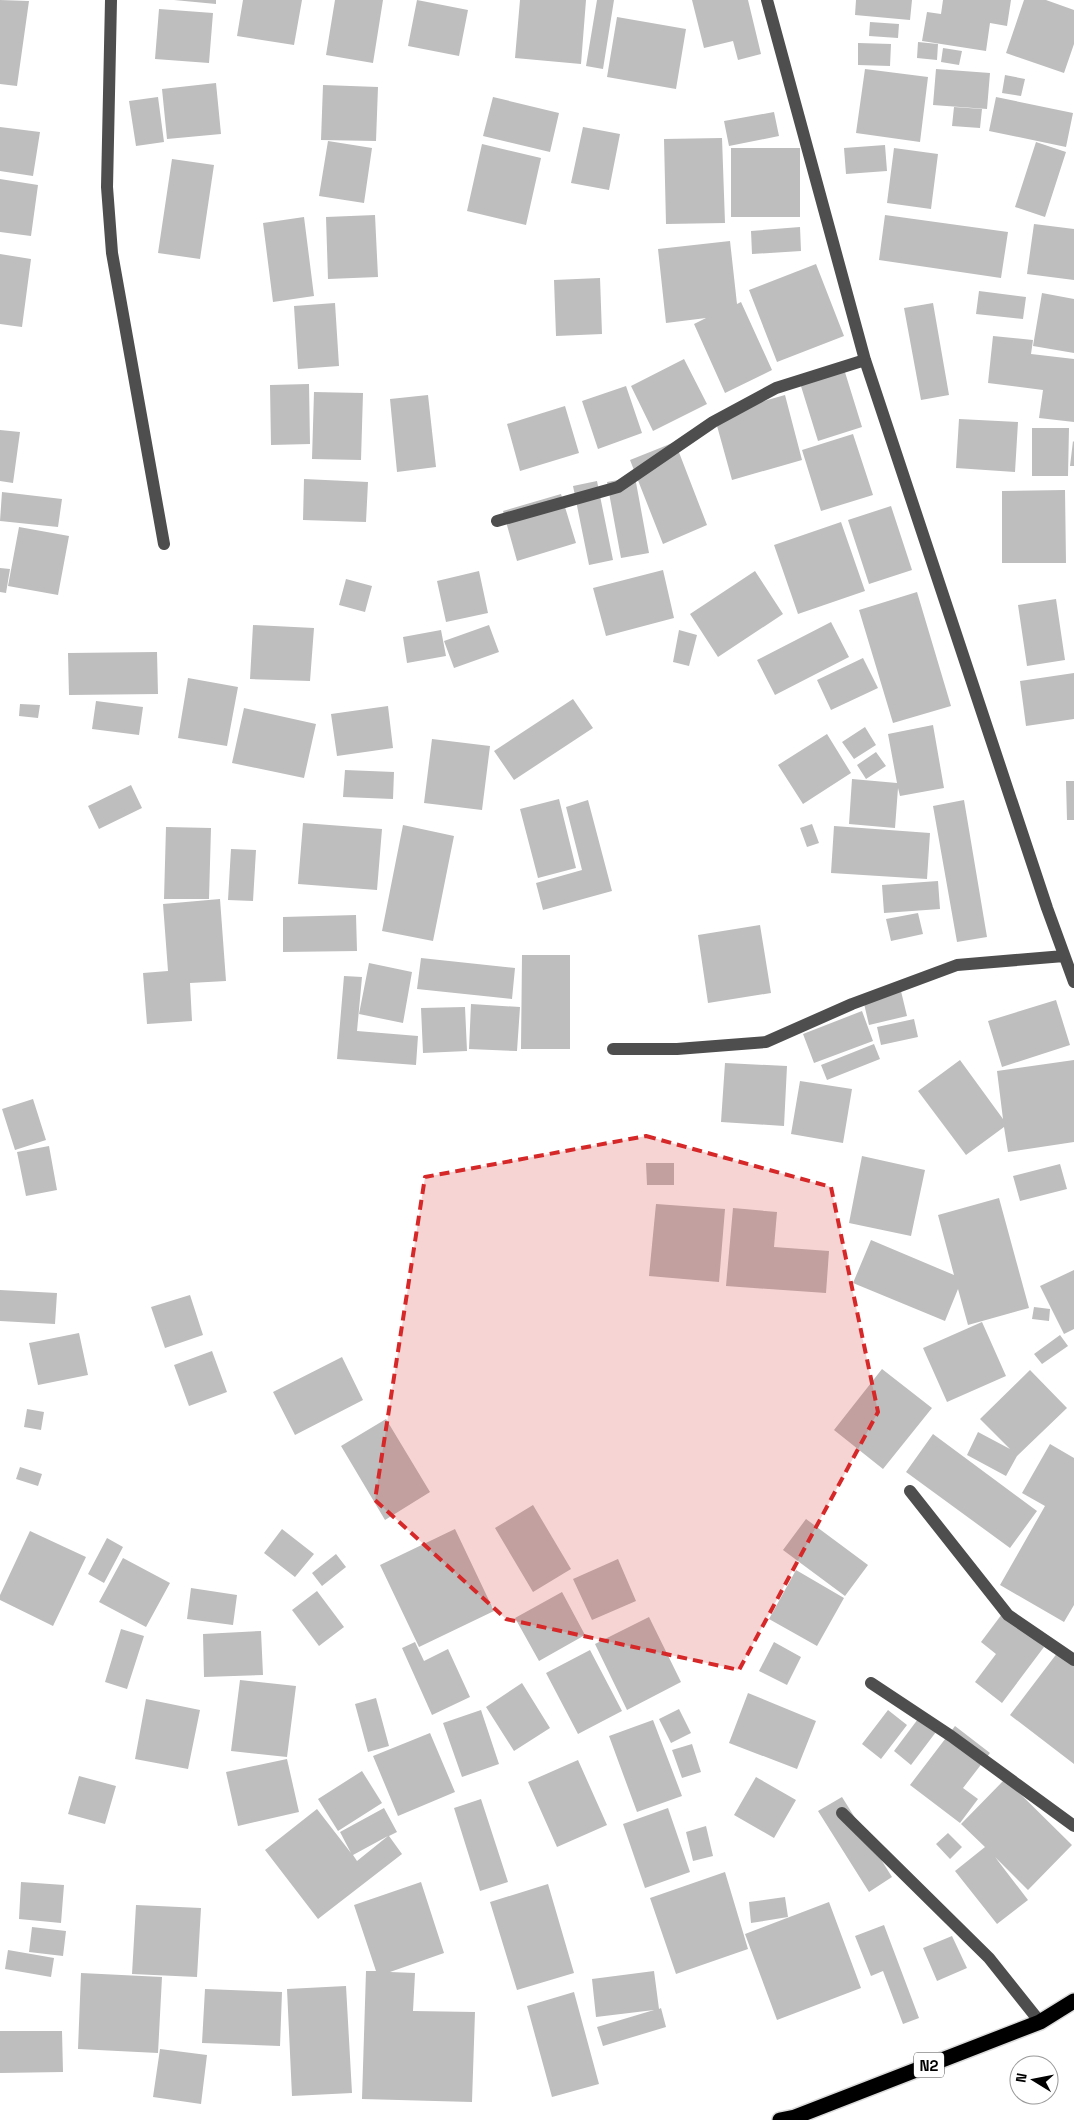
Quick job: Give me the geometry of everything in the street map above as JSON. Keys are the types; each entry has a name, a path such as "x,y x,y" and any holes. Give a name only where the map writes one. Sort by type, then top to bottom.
{"highway":[{"name":"N2","path":"790,2119 1040,2022 1074,2001"}],"street":[{"path":"111,0 107,187 112,253 164,544"},
{"path":"767,0 865,360 1074,982"},
{"path":"497,521 618,488 713,422 776,388 865,360"},
{"path":"613,1049 677,1049 766,1042 852,1004 957,965 1064,956"},
{"path":"910,1491 1008,1614 1074,1660"},
{"path":"871,1683 951,1736 1074,1826"},
{"path":"842,1813 989,1958 1040,2022"}],"highlighted area":[{"path":"646,1136 831,1187 878,1412 739,1670 506,1619 375,1500 425,1177"}],"building":[{"path":"0,0 29,1 17,86 0,84"},
{"path":"174,0 216,0 216,4"},
{"path":"243,0 302,0 294,45 237,36"},
{"path":"335,0 383,0 373,63 326,55"},
{"path":"417,0 468,10 459,56 408,46"},
{"path":"520,0 586,0 581,64 515,58"},
{"path":"597,0 614,0 603,69 586,66"},
{"path":"692,0 748,0 761,54 738,60 733,41 704,48"},
{"path":"856,0 912,0 910,20 855,15"},
{"path":"943,0 1011,0 1007,26 990,23 986,51 922,41 927,12 941,14"},
{"path":"1024,0 1046,0 1074,10 1074,44 1064,73 1006,53"},
{"path":"159,9 213,13 209,63 155,59"},
{"path":"617,17 686,29 676,89 607,77"},
{"path":"870,22 899,24 898,38 869,36"},
{"path":"918,42 938,44 937,60 917,58"},
{"path":"858,43 891,44 890,66 858,65"},
{"path":"943,48 962,51 959,65 941,62"},
{"path":"865,69 928,77 920,142 856,133"},
{"path":"936,69 990,73 987,109 933,105"},
{"path":"1005,75 1025,79 1021,96 1002,93"},
{"path":"216,83 221,134 167,139 162,89"},
{"path":"323,85 378,87 376,141 321,140"},
{"path":"158,97 164,142 136,146 129,101"},
{"path":"493,97 559,113 550,152 483,136"},
{"path":"996,97 1073,113 1066,147 989,131"},
{"path":"954,107 982,109 980,128 952,126"},
{"path":"774,112 779,136 729,146 724,121"},
{"path":"0,127 40,132 33,176 0,171"},
{"path":"583,127 620,134 609,190 571,183"},
{"path":"722,138 725,223 666,224 664,139"},
{"path":"328,141 372,148 364,203 319,196"},
{"path":"1036,142 1066,152 1045,217 1015,207"},
{"path":"482,144 541,158 526,225 467,211"},
{"path":"885,145 887,171 846,174 844,148"},
{"path":"731,148 800,148 800,217 731,217"},
{"path":"894,148 938,154 931,209 887,203"},
{"path":"172,159 214,165 200,259 158,253"},
{"path":"0,179 38,185 31,236 0,232"},
{"path":"375,215 378,277 328,279 326,217"},
{"path":"885,215 1008,232 1001,278 879,260"},
{"path":"304,217 314,296 273,302 263,223"},
{"path":"1034,224 1074,229 1074,280 1027,274"},
{"path":"800,227 801,251 752,254 751,231"},
{"path":"730,241 737,304 741,302 772,370 725,393 694,324 706,318 666,323 658,249"},
{"path":"0,254 31,259 22,327 0,324"},
{"path":"816,264 844,336 777,362 749,290"},
{"path":"600,278 602,334 556,336 554,280"},
{"path":"979,291 1026,297 1023,319 976,314"},
{"path":"1042,293 1074,299 1074,353 1033,346"},
{"path":"335,303 339,366 298,369 294,306"},
{"path":"933,303 949,395 921,400 904,308"},
{"path":"993,336 1033,340 1031,354 1074,359 1074,422 1039,418 1043,390 988,383"},
{"path":"684,359 707,404 653,431 631,386"},
{"path":"844,369 862,427 818,441 800,383"},
{"path":"309,384 310,444 271,445 270,385"},
{"path":"626,386 642,433 598,449 582,401"},
{"path":"314,392 363,393 361,460 312,459"},
{"path":"428,395 436,467 397,472 390,399"},
{"path":"785,395 802,460 732,480 714,415"},
{"path":"565,406 579,453 520,471 507,424"},
{"path":"959,419 1018,422 1015,472 956,468"},
{"path":"1032,428 1069,428 1068,476 1032,476"},
{"path":"0,430 20,432 13,483 0,481"},
{"path":"853,434 873,495 821,511 802,450"},
{"path":"1073,441 1074,466 1070,466"},
{"path":"675,442 707,525 663,544 630,460"},
{"path":"635,477 649,553 621,558 607,482"},
{"path":"304,479 368,482 366,522 303,520"},
{"path":"597,481 613,560 589,565 573,486"},
{"path":"1065,490 1066,563 1002,563 1002,491"},
{"path":"2,492 62,499 58,527 0,521"},
{"path":"561,494 576,543 517,561 503,511"},
{"path":"891,506 912,570 869,584 848,520"},
{"path":"841,522 865,591 798,614 774,545"},
{"path":"19,527 69,536 58,595 8,586"},
{"path":"0,568 10,569 6,593 0,592"},
{"path":"663,570 674,618 606,636 593,588"},
{"path":"479,571 488,613 446,622 437,581"},
{"path":"755,571 783,614 718,657 690,614"},
{"path":"346,579 372,586 365,612 339,605"},
{"path":"917,592 951,706 893,723 859,610"},
{"path":"1056,599 1065,660 1027,666 1018,605"},
{"path":"831,622 849,657 775,695 757,660"},
{"path":"253,625 314,628 310,681 250,679"},
{"path":"489,625 499,652 454,668 444,641"},
{"path":"441,630 446,656 407,663 403,637"},
{"path":"679,630 697,635 689,666 673,662"},
{"path":"157,652 158,694 69,695 68,653"},
{"path":"863,658 878,688 831,710 817,680"},
{"path":"1074,673 1074,719 1026,726 1020,681"},
{"path":"188,678 238,687 227,746 178,738"},
{"path":"573,699 593,728 514,780 494,751"},
{"path":"96,701 143,707 139,735 92,729"},
{"path":"20,704 40,705 38,718 19,716"},
{"path":"388,706 393,748 337,756 331,714"},
{"path":"244,708 316,724 304,778 232,763"},
{"path":"933,725 944,788 900,796 898,788 895,828 849,824 852,779 897,783 888,734"},
{"path":"865,727 876,745 854,759 842,742"},
{"path":"827,734 851,773 803,804 778,765"},
{"path":"432,739 490,746 482,810 424,803"},
{"path":"876,752 886,766 866,779 857,765"},
{"path":"345,770 394,772 393,799 343,797"},
{"path":"1066,781 1074,781 1074,820 1067,820"},
{"path":"131,785 142,808 99,829 88,806"},
{"path":"559,799 576,868 538,878 520,809"},
{"path":"588,800 612,891 543,910 536,883 582,870 566,807"},
{"path":"964,800 987,937 957,942 933,806"},
{"path":"303,823 382,829 377,890 298,884"},
{"path":"812,824 819,843 807,847 800,828"},
{"path":"403,825 454,836 433,941 382,931"},
{"path":"834,826 930,833 927,879 831,873"},
{"path":"166,827 211,828 209,899 164,899"},
{"path":"231,849 256,850 253,901 228,900"},
{"path":"938,881 940,909 884,913 882,885"},
{"path":"220,899 226,981 190,983 192,1021 147,1024 143,973 168,971 163,904"},
{"path":"918,913 923,934 891,941 886,919"},
{"path":"356,915 357,951 283,952 283,917"},
{"path":"760,925 771,993 708,1003 698,935"},
{"path":"522,955 570,955 570,1049 521,1049"},
{"path":"421,958 515,968 512,999 417,989"},
{"path":"369,963 412,972 403,1023 359,1014"},
{"path":"344,976 362,977 357,1031 418,1036 416,1065 337,1059"},
{"path":"900,987 907,1016 869,1025 862,995"},
{"path":"1056,1000 1070,1045 1002,1067 988,1021"},
{"path":"471,1004 520,1007 517,1051 469,1049"},
{"path":"465,1007 467,1051 423,1053 421,1008"},
{"path":"862,1011 873,1041 814,1063 803,1034"},
{"path":"914,1019 918,1037 881,1045 877,1027"},
{"path":"874,1044 880,1059 827,1080 821,1065"},
{"path":"960,1060 1003,1119 997,1071 1074,1060 1074,1142 1008,1152 1004,1127 966,1155 918,1091"},
{"path":"725,1063 787,1066 784,1126 721,1122"},
{"path":"800,1081 852,1089 843,1143 791,1134"},
{"path":"33,1099 46,1140 15,1150 2,1109"},
{"path":"49,1146 57,1190 26,1196 17,1152"},
{"path":"862,1156 925,1170 911,1236 849,1223"},
{"path":"646,1163 674,1163 674,1185 647,1185"},
{"path":"1060,1164 1067,1189 1020,1201 1013,1176"},
{"path":"999,1198 1029,1308 968,1325 958,1289 945,1321 853,1283 871,1240 954,1275 938,1215"},
{"path":"656,1204 725,1209 719,1282 649,1276"},
{"path":"733,1208 777,1212 774,1247 829,1251 826,1293 726,1286"},
{"path":"1074,1270 1074,1329 1064,1334 1040,1286"},
{"path":"0,1290 57,1293 55,1324 0,1321"},
{"path":"190,1295 203,1335 165,1348 151,1307"},
{"path":"1034,1307 1050,1309 1049,1321 1032,1319"},
{"path":"982,1322 1006,1376 947,1402 923,1348"},
{"path":"79,1333 88,1375 38,1385 29,1343"},
{"path":"1060,1335 1068,1346 1042,1364 1034,1354"},
{"path":"212,1351 227,1392 189,1406 174,1365"},
{"path":"342,1357 363,1400 295,1435 273,1392"},
{"path":"882,1369 932,1408 883,1469 834,1430"},
{"path":"1030,1370 1067,1408 1017,1456 1006,1476 967,1455 978,1432 1010,1449 980,1419"},
{"path":"27,1409 44,1412 41,1430 24,1427"},
{"path":"386,1419 430,1492 385,1520 341,1446"},
{"path":"933,1434 1037,1511 1010,1548 906,1472"},
{"path":"1050,1444 1074,1458 1074,1605 1064,1622 1000,1585 1045,1506 1022,1493"},
{"path":"20,1467 42,1474 38,1486 16,1479"},
{"path":"533,1505 571,1569 533,1592 495,1528"},
{"path":"806,1519 868,1565 845,1596 783,1550"},
{"path":"282,1529 314,1554 295,1577 264,1553"},
{"path":"455,1529 494,1611 419,1647 380,1565"},
{"path":"30,1531 86,1557 53,1626 0,1600 0,1595"},
{"path":"107,1538 123,1547 104,1583 88,1574"},
{"path":"336,1554 346,1567 322,1586 312,1573"},
{"path":"123,1558 170,1583 146,1627 99,1602"},
{"path":"618,1559 636,1601 592,1620 573,1579"},
{"path":"796,1570 844,1598 817,1646 769,1619"},
{"path":"191,1588 237,1595 233,1625 187,1619"},
{"path":"317,1591 344,1627 319,1646 292,1610"},
{"path":"562,1592 585,1635 539,1661 515,1618"},
{"path":"1002,1614 1044,1647 1002,1703 975,1682 996,1654 981,1642"},
{"path":"649,1617 681,1682 627,1710 595,1644"},
{"path":"121,1629 144,1636 127,1689 105,1682"},
{"path":"261,1631 263,1675 204,1677 203,1634"},
{"path":"415,1642 424,1661 448,1649 470,1697 432,1715 402,1648"},
{"path":"774,1642 801,1657 787,1685 759,1671"},
{"path":"590,1650 622,1711 578,1734 546,1673"},
{"path":"1058,1652 1074,1664 1074,1764 1010,1715"},
{"path":"240,1680 296,1686 287,1757 231,1751"},
{"path":"522,1683 550,1728 514,1751 486,1707"},
{"path":"748,1693 816,1721 797,1769 729,1743"},
{"path":"376,1698 389,1746 368,1752 355,1704"},
{"path":"146,1699 200,1710 188,1769 135,1759"},
{"path":"679,1709 691,1733 671,1743 659,1719"},
{"path":"481,1710 499,1764 462,1777 443,1723"},
{"path":"888,1710 907,1725 881,1759 862,1744"},
{"path":"921,1715 939,1728 911,1765 894,1751"},
{"path":"653,1720 682,1796 637,1812 609,1736"},
{"path":"955,1726 990,1753 963,1788 978,1799 960,1823 910,1785"},
{"path":"430,1733 455,1792 398,1816 373,1756"},
{"path":"692,1744 701,1772 682,1778 672,1750"},
{"path":"287,1759 299,1812 238,1826 226,1772"},
{"path":"578,1760 607,1825 557,1847 528,1782"},
{"path":"362,1771 382,1803 338,1831 318,1799"},
{"path":"79,1776 116,1786 105,1824 68,1814"},
{"path":"756,1777 796,1800 774,1838 734,1815"},
{"path":"1005,1779 1072,1845 1028,1890 995,1857 1028,1900 997,1924 955,1871 985,1847 961,1824"},
{"path":"842,1797 892,1877 869,1892 818,1811"},
{"path":"481,1799 508,1882 480,1891 454,1808"},
{"path":"384,1808 397,1832 389,1836 402,1854 318,1919 265,1850 317,1809 351,1853 340,1832","holes":["388,1836 357,1861 353,1855"]},
{"path":"668,1808 690,1872 645,1888 623,1824"},
{"path":"706,1826 713,1856 693,1861 686,1832"},
{"path":"948,1833 962,1847 950,1859 936,1844"},
{"path":"725,1872 748,1949 676,1974 650,1898"},
{"path":"21,1882 64,1885 61,1923 19,1919"},
{"path":"421,1882 444,1953 390,1972 415,1973 413,2011 475,2012 472,2102 362,2099 366,1971 376,1971 354,1905"},
{"path":"548,1884 574,1973 517,1990 490,1902"},
{"path":"785,1897 788,1917 751,1923 749,1902"},
{"path":"829,1902 861,1988 777,2020 745,1934"},
{"path":"136,1905 201,1908 197,1977 132,1974"},
{"path":"884,1925 919,2018 903,2024 883,1971 871,1976 855,1936"},
{"path":"32,1927 66,1931 63,1956 29,1952"},
{"path":"952,1936 967,1968 937,1981 923,1948"},
{"path":"8,1950 54,1958 51,1977 5,1969"},
{"path":"654,1971 659,2009 661,2008 666,2027 603,2046 597,2027 654,2010 596,2017 592,1979"},
{"path":"81,1973 162,1977 158,2053 78,2049"},
{"path":"346,1986 352,2093 292,2096 287,1989"},
{"path":"205,1989 282,1992 280,2046 202,2043"},
{"path":"574,1992 599,2084 552,2097 527,2006"},
{"path":"0,2031 62,2031 63,2072 0,2073"},
{"path":"160,2049 207,2055 201,2104 153,2097"}]}
